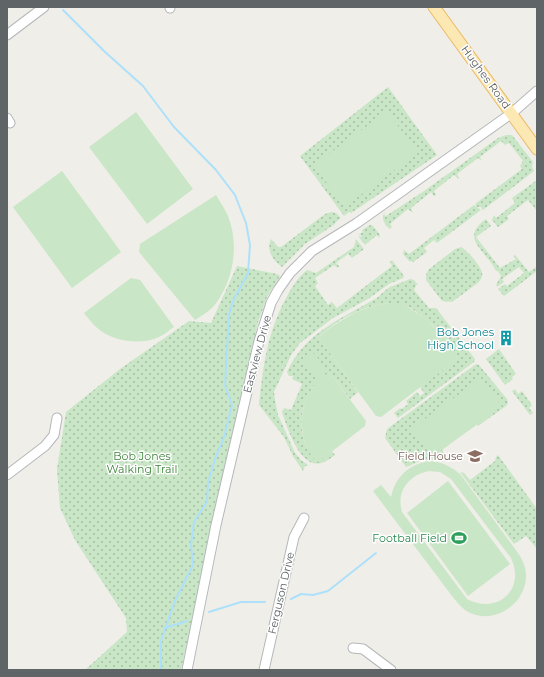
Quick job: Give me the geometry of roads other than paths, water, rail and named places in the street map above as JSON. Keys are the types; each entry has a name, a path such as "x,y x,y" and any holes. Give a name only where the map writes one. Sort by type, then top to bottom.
{"main road":[{"name":"Hughes Road","path":"434,7 537,149"}],"street":[{"path":"7,35 44,7"},
{"name":"Eastview Drive","path":"187,670 216,525 259,341 271,303 278,290 300,261 312,251 357,223 512,113 537,91"},
{"path":"7,475 45,446 54,435 57,418"},
{"name":"Ferguson Drive","path":"264,670 294,537 304,518"},
{"path":"353,648 363,649 391,670"}],"waterway":[{"path":"63,10 104,51 143,86 174,127 216,170 235,195 246,223 250,245 248,273 233,301 229,315 225,385 232,405 224,437 215,459 208,483 207,502 194,522 191,544 193,565 174,603 161,641 161,670"},
{"path":"291,599 301,594 313,595 328,591 376,553"},
{"path":"209,612 241,602 265,602"},
{"path":"165,628 187,621"}],"place":[{"name":"Bob Jones High School","path":"506,338"},
{"name":"Field House","path":"475,456"},
{"name":"Football Field","path":"459,538"}],"park label":[{"name":"Bob Jones Walking Trail","path":"142,462"}]}
